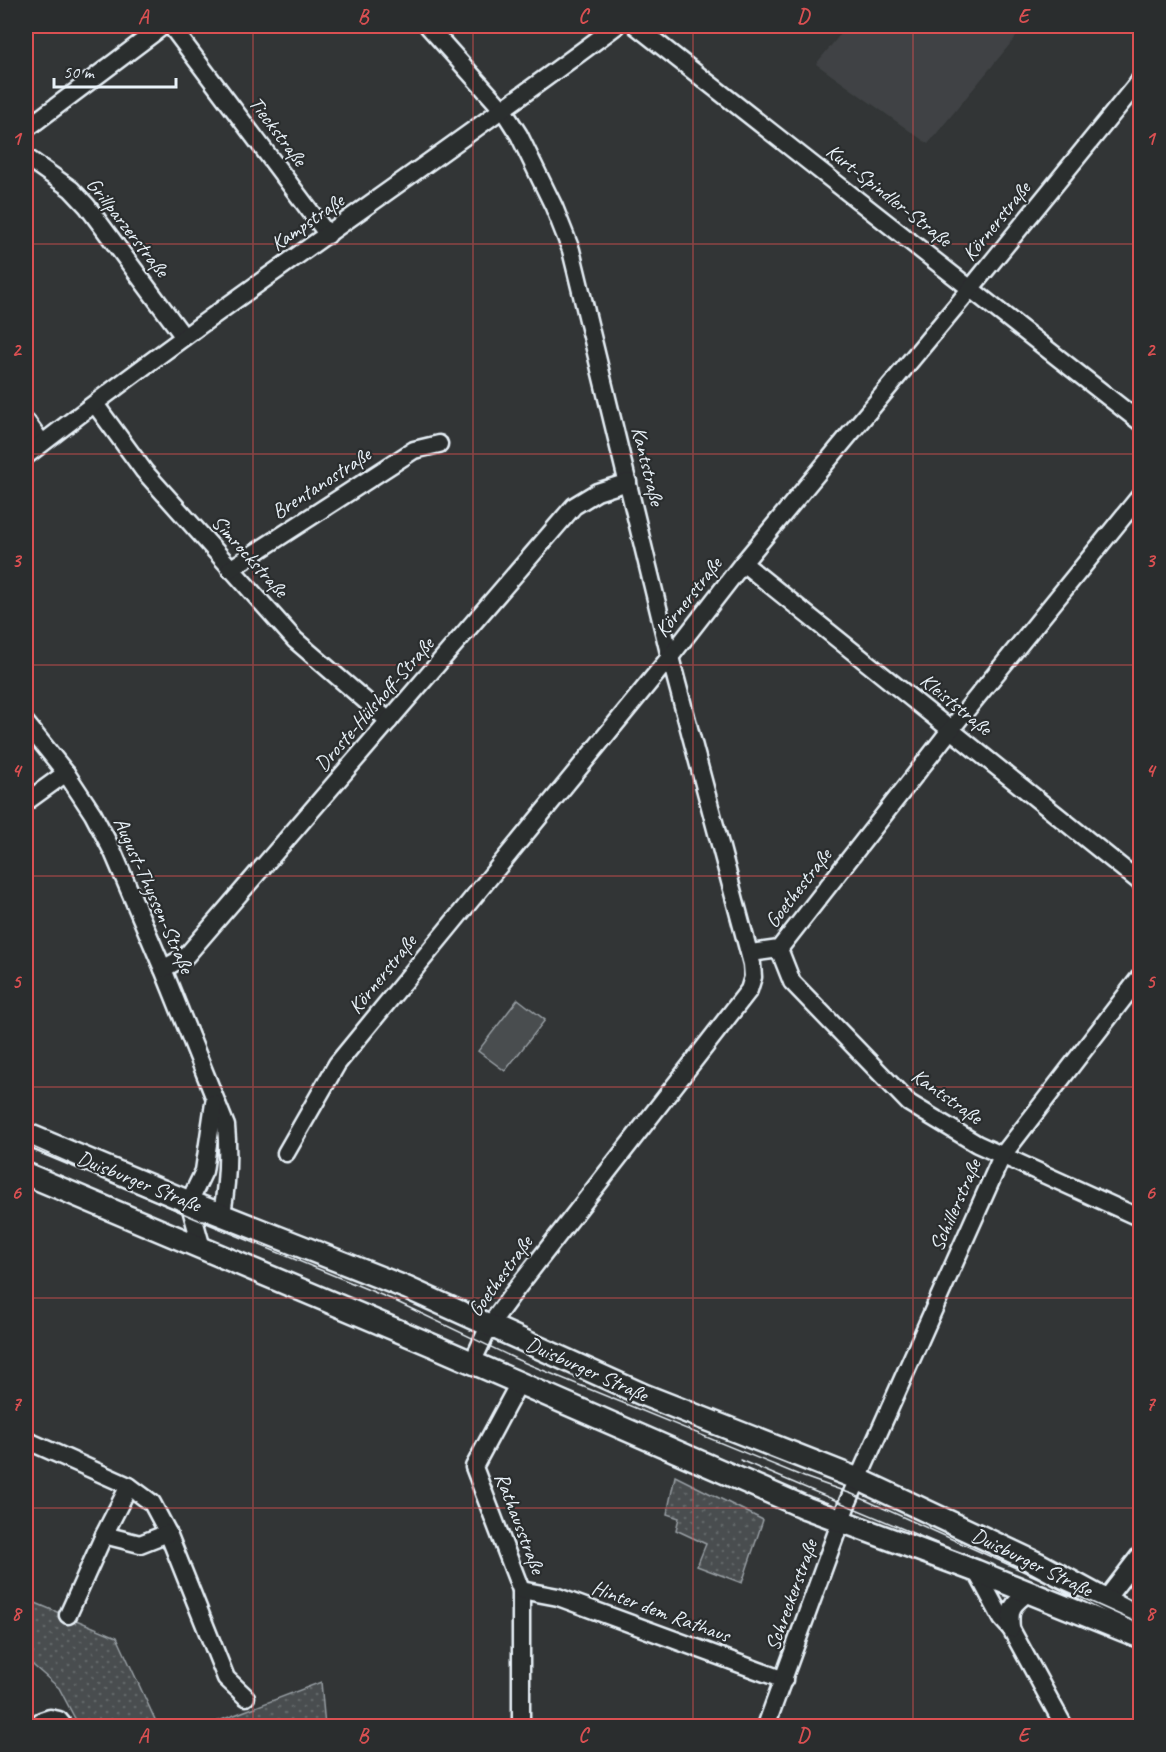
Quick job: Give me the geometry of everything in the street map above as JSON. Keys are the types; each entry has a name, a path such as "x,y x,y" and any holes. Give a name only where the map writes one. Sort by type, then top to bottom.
{"main road":[{"name":"Duisburger Straße","path":"26,1134 189,1202 388,1280 645,1395 858,1479 1038,1563 1140,1619"},
{"name":"Duisburger Straße","path":"26,1174 519,1383 806,1508 976,1571 1140,1637"}],"street":[{"path":"26,129 163,26"},
{"name":"Tieckstraße","path":"171,26 328,235"},
{"name":"Kantstraße","path":"428,26 504,110 544,187 571,250 670,657 750,953"},
{"name":"Kampstraße","path":"26,456 184,337 504,110 616,26"},
{"name":"Kurt-Spindler-Straße","path":"636,26 1140,422"},
{"name":"Körnerstraße","path":"286,1153 337,1064 670,657 743,563 1140,80"},
{"name":"Grillparzerstraße","path":"26,157 71,189 87,206 184,337"},
{"name":"Simrockstraße","path":"95,404 144,471 295,640 389,721"},
{"path":"26,421 42,443"},
{"name":"Brentanostraße","path":"230,569 414,450 440,444"},
{"name":"Droste-Hülshoff-Straße","path":"163,969 186,956 574,506 597,492 628,482"},
{"name":"Goethestraße","path":"472,1363 489,1326 749,990 753,977 750,953 778,949 951,729 1140,496"},
{"name":"Kleiststraße","path":"743,563 1140,882"},
{"name":"August-Thyssen-Straße","path":"26,723 66,773 93,814 113,852 226,1126 229,1153 222,1214"},
{"path":"26,802 66,773"},
{"name":"Kantstraße","path":"778,949 792,982 909,1103 977,1144 1140,1218"},
{"name":"Schillerstraße","path":"858,1479 1002,1156 1140,977"},
{"path":"202,1248 189,1202 204,1171 215,1099"},
{"name":"Rathausstraße","path":"519,1383 474,1467 521,1590 521,1726"},
{"path":"26,1440 129,1486 152,1503 168,1533 226,1678 246,1696"},
{"name":"Schreckerstraße","path":"766,1726 858,1479"},
{"path":"68,1615 129,1486"},
{"path":"104,1536 140,1544 168,1533"},
{"path":"1106,1599 1140,1556"},
{"path":"976,1571 1002,1620 1011,1629 1064,1726"},
{"name":"Hinter dem Rathaus","path":"521,1590 558,1598 784,1680"},
{"path":"1011,1629 1010,1613 1014,1604 1029,1592"},
{"path":"38,1726 41,1721 50,1718 59,1719 64,1726"}],"shaded area":[{"path":"847,26 1025,26 928,144 816,64"},
{"path":"518,999 545,1020 505,1071 478,1051"},
{"path":"675,1476 763,1520 742,1583 697,1566 706,1544 676,1530 679,1518 667,1514"},
{"path":"26,1599 117,1637 158,1726 79,1726 59,1688 26,1659"},
{"path":"321,1682 325,1726 205,1726 216,1722"}],"tram line":[{"path":"26,1144 194,1218 391,1299 518,1360 804,1477 852,1494 1140,1624"},
{"path":"740,1460 972,1558"}]}
